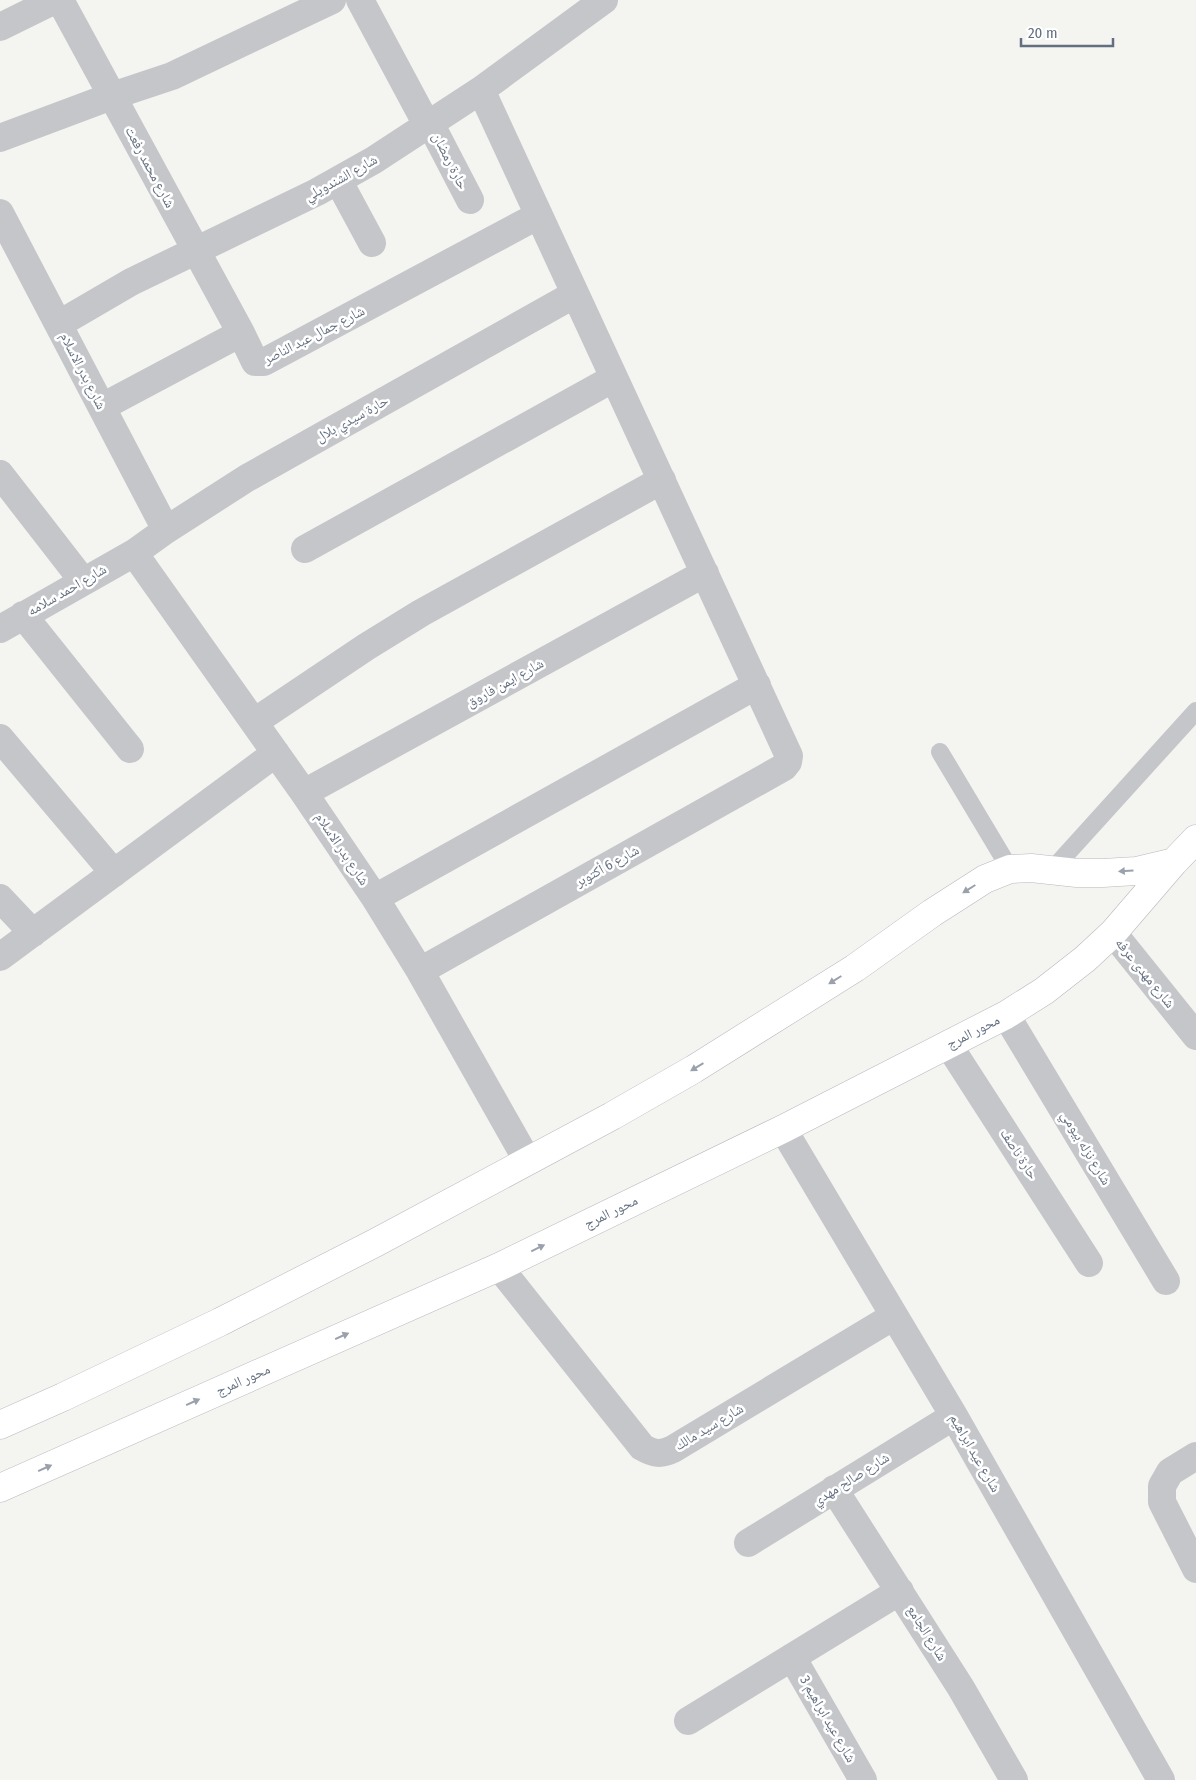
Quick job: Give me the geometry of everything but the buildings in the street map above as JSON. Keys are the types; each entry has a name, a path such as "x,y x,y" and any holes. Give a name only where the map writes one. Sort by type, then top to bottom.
{"main road":[{"name":"محور المرج","path":"0,1488 499,1266 783,1129 1006,1014 1044,991 1085,959 1113,933 1196,839"},
{"path":"0,1426 220,1322 375,1243 612,1116 694,1069 855,968 955,898 986,879 1010,869 1031,868 1077,873 1136,871 1174,862"}],"street":[{"path":"0,27 54,0"},
{"name":"شارع محمد رفعت","path":"60,0 241,333"},
{"path":"0,138 180,72 332,0"},
{"name":"شارع الشندويلي","path":"59,324 131,282 338,180 374,160 480,90 604,0"},
{"name":"حارة رمضان","path":"367,3 470,200"},
{"path":"375,898 757,685 480,90"},
{"path":"338,180 372,243"},
{"name":"شارع بدر الاسلام","path":"0,213 166,530"},
{"name":"شارع جمال عبد الناصر","path":"241,333 256,362 264,362 539,215"},
{"name":"حارة سيدي بلال","path":"134,553 247,478 575,294"},
{"path":"102,407 241,333"},
{"path":"305,549 614,378"},
{"path":"0,474 83,581"},
{"path":"254,722 366,647 421,613 662,480"},
{"name":"شارع بدر الاسلام","path":"134,553 304,793 375,898 420,971 527,1160"},
{"name":"شارع احمد سلامه","path":"6,624 134,553"},
{"name":"شارع ايمن فاروق","path":"304,793 705,573"},
{"path":"6,624 130,749"},
{"name":"شارع 6 أكتوبر","path":"420,971 784,767 788,762 789,756 757,685"},
{"path":"0,738 114,873"},
{"path":"0,957 276,753"},
{"path":"0,898 33,933"},
{"name":"شارع مهدى عرفه","path":"1113,933 1196,1036"},
{"name":"شارع نزله بيومي","path":"1006,1014 1166,1281"},
{"name":"حارة ناصف","path":"948,1044 1089,1263"},
{"name":"شارع عيد ابراهيم","path":"783,1129 954,1416 1161,1780"},
{"name":"شارع سيد مالك","path":"499,1266 642,1446 652,1453 658,1454 664,1454 673,1449 894,1316"},
{"name":"شارع صالح مهدي","path":"748,1543 954,1416"},
{"path":"1196,1456 1170,1472 1162,1486 1162,1502 1196,1569"},
{"name":"شارع الجامع","path":"834,1490 961,1688 1014,1780"},
{"path":"688,1721 900,1591"},
{"name":"شارع عيد ابراهيم 3","path":"792,1657 864,1780"}],"lane":[{"path":"1052,870 1196,711"},
{"path":"940,752 1010,869"}]}
